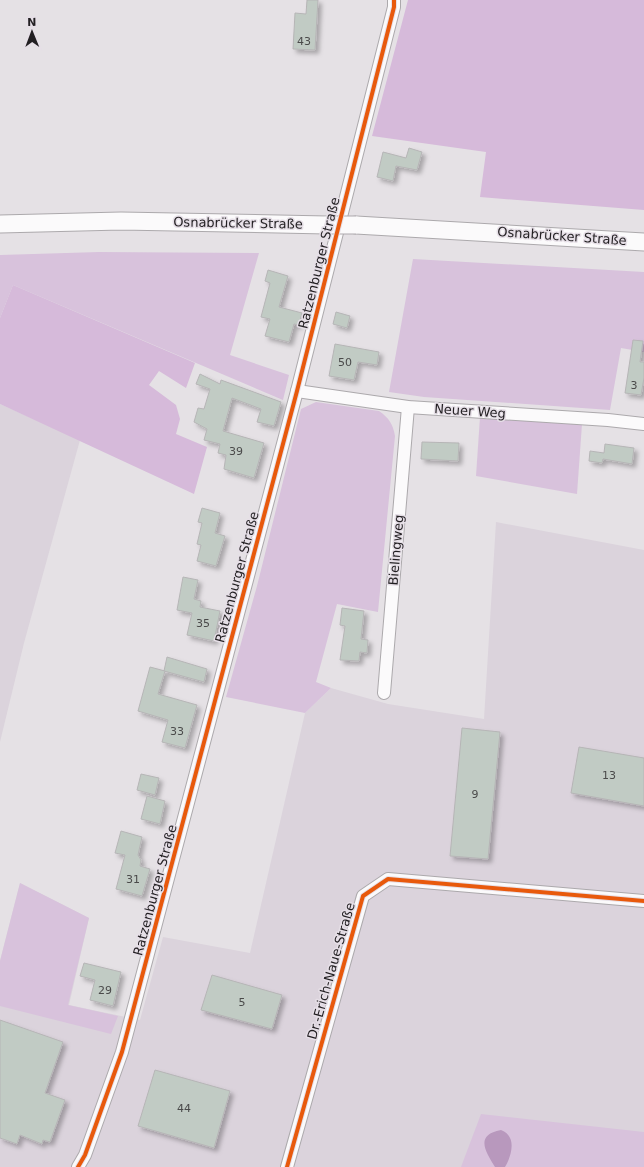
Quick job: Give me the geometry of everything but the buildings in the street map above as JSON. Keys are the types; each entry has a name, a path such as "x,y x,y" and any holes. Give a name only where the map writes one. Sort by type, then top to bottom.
{"main road":[{"name":"Osnabrücker Straße","path":"0,224 121,221 356,225 644,242"}],"street":[{"name":"Ratzenburger Straße","path":"85,1154 122,1052 297,391 394,7 394,0"},
{"name":"Neuer Weg","path":"297,391 408,407 608,420 644,424"},
{"name":"Bielingweg","path":"384,693 408,407"},
{"name":"Dr.-Erich-Naue-Straße","path":"287,1167 363,896 388,879 644,901"},
{"path":"78,1167 85,1154"},
{"path":"84,1167 85,1154"}],"shaded area":[{"path":"408,0 644,0 644,210 480,197 486,152 372,136"},
{"path":"99,252 259,253 230,355 289,375 283,400 13,285 0,318 0,255"},
{"path":"413,259 644,272 644,352 621,348 610,410 424,397 389,392"},
{"path":"13,285 195,363 186,388 159,371 149,385 176,405 180,419 176,434 207,447 194,494 0,404 0,318"},
{"path":"316,402 379,411 390,422 395,436 378,612 337,604 316,682 331,688 305,713 226,697 257,586 301,409"},
{"path":"0,404 80,440 24,643 0,742"},
{"path":"480,417 582,424 577,494 476,476"},
{"path":"496,522 644,550 644,1167 0,1167 0,961 20,883 89,918 69,1005 140,1020 163,937 250,953 305,713 331,688 388,704 484,719"},
{"path":"20,883 89,918 68,1005 118,1016 111,1034 0,1006 0,961"},
{"path":"481,1114 644,1132 644,1167 461,1167"},
{"path":"501,1130 509,1137 512,1146 510,1157 505,1167 495,1167 488,1156 484,1145 487,1136 493,1132"}],"cycle path":[{"path":"78,1167 85,1155 122,1052 297,391 394,7 394,0"},
{"path":"287,1167 363,896 388,879 644,901"}]}
